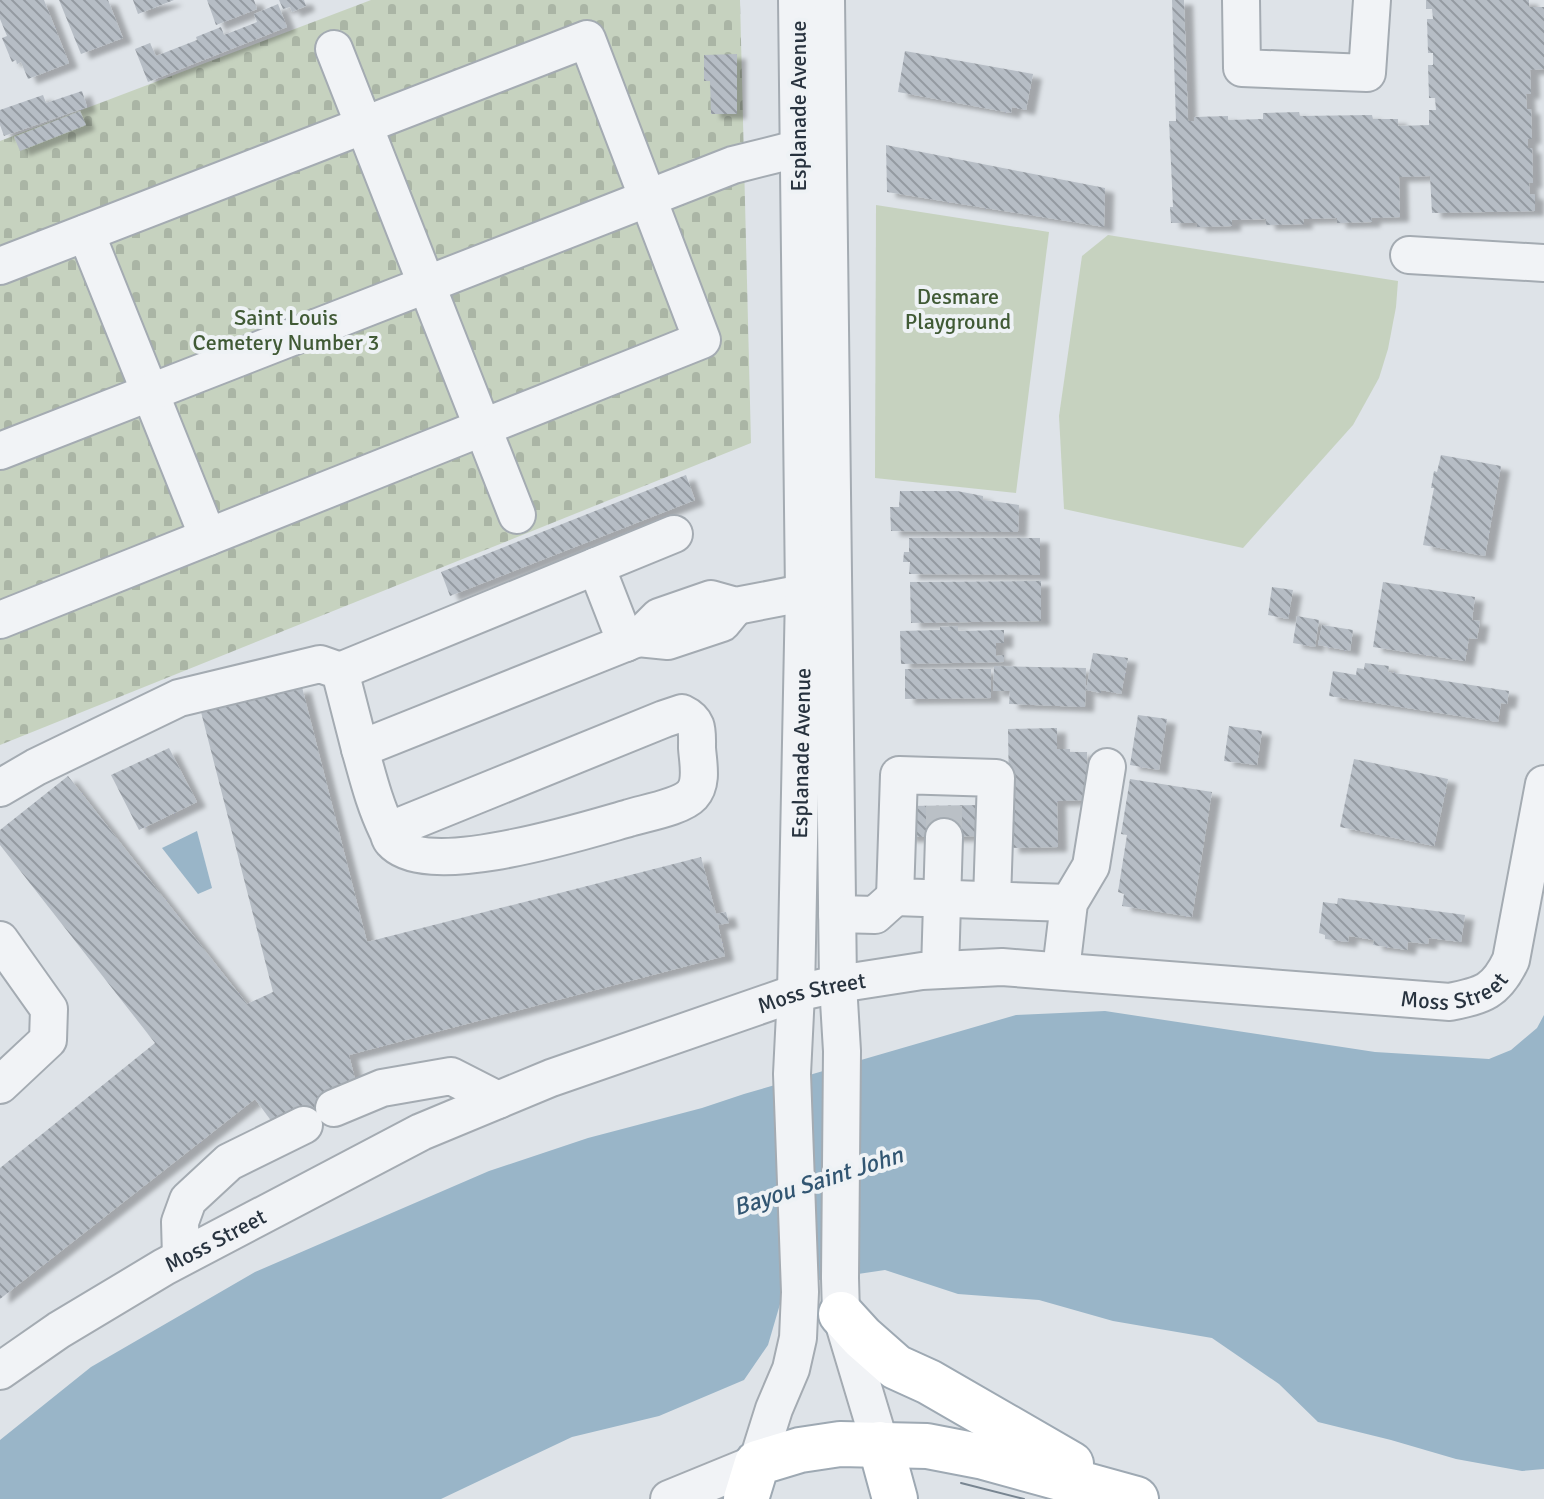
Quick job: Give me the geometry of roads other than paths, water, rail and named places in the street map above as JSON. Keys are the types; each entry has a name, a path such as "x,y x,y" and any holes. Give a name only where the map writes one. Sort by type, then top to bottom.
{"main road":[{"path":"841,1296 862,1337 896,1367 929,1382 1037,1446 1134,1498"},
{"path":"752,1481 800,1450 840,1444 927,1446 984,1457 1134,1498"},
{"name":"Esplanade Avenue","path":"880,1444 895,1499"}],"street":[{"name":"Esplanade Avenue","path":"797,0 813,148 819,590 836,814 842,1051 841,1296 880,1444"},
{"name":"Esplanade Avenue","path":"813,148 826,0"},
{"path":"1241,0 1242,68 1367,73 1372,0"},
{"path":"0,266 587,39 702,340 0,620"},
{"path":"334,49 517,515"},
{"path":"0,451 733,165 813,148"},
{"path":"86,233 208,537"},
{"path":"1409,255 1544,263"},
{"path":"0,788 36,767 179,698 320,664 340,671 674,534"},
{"path":"596,566 632,641"},
{"name":"Esplanade Avenue","path":"752,1481 774,1409 791,1369 798,1338 800,1292 792,1074 819,590"},
{"path":"360,749 632,641 659,617 698,603 711,599 736,606 819,590"},
{"path":"340,671 375,805 392,841 410,852 433,856 489,853 678,804 691,796 699,783 696,727 691,717 682,713 664,719 388,831"},
{"path":"1061,970 1069,903 1091,866 1107,767"},
{"path":"895,897 899,775 944,806"},
{"path":"944,806 996,778 992,900"},
{"name":"Moss Street","path":"0,1371 59,1330 181,1257 421,1132 551,1078 796,993 940,970 1002,967 1450,1002 1472,997 1493,988 1511,960 1544,784"},
{"path":"940,970 944,806"},
{"path":"836,814 897,817"},
{"path":"837,914 875,915 895,897 1069,903"},
{"path":"0,940 49,1009 48,1040 0,1085"},
{"path":"181,1257 180,1222 188,1200 229,1162 319,1117 382,1088 451,1076 498,1100"},
{"path":"669,1499 752,1481"}],"water":[{"path":"197,831 212,888 198,894 162,848"},
{"name":"Bayou Saint John","path":"1105,1011 1375,1052 1489,1059 1511,1050 1537,1028 1544,1015 1544,1469 1522,1471 1456,1459 1318,1422 1279,1384 1212,1338 1113,1321 1039,1300 958,1294 885,1270 785,1287 768,1345 744,1380 659,1416 572,1437 441,1499 0,1499 0,1440 91,1367 255,1272 489,1171 588,1138 702,1108 1016,1015"}],"tunnel":[{"path":"944,806 944,837"}],"tram line":[{"path":"961,1483 1024,1499"}],"park label":[{"name":"Desmare Playground","path":"958,308"},
{"name":"Saint Louis Cemetery Number 3","path":"286,330"}]}
